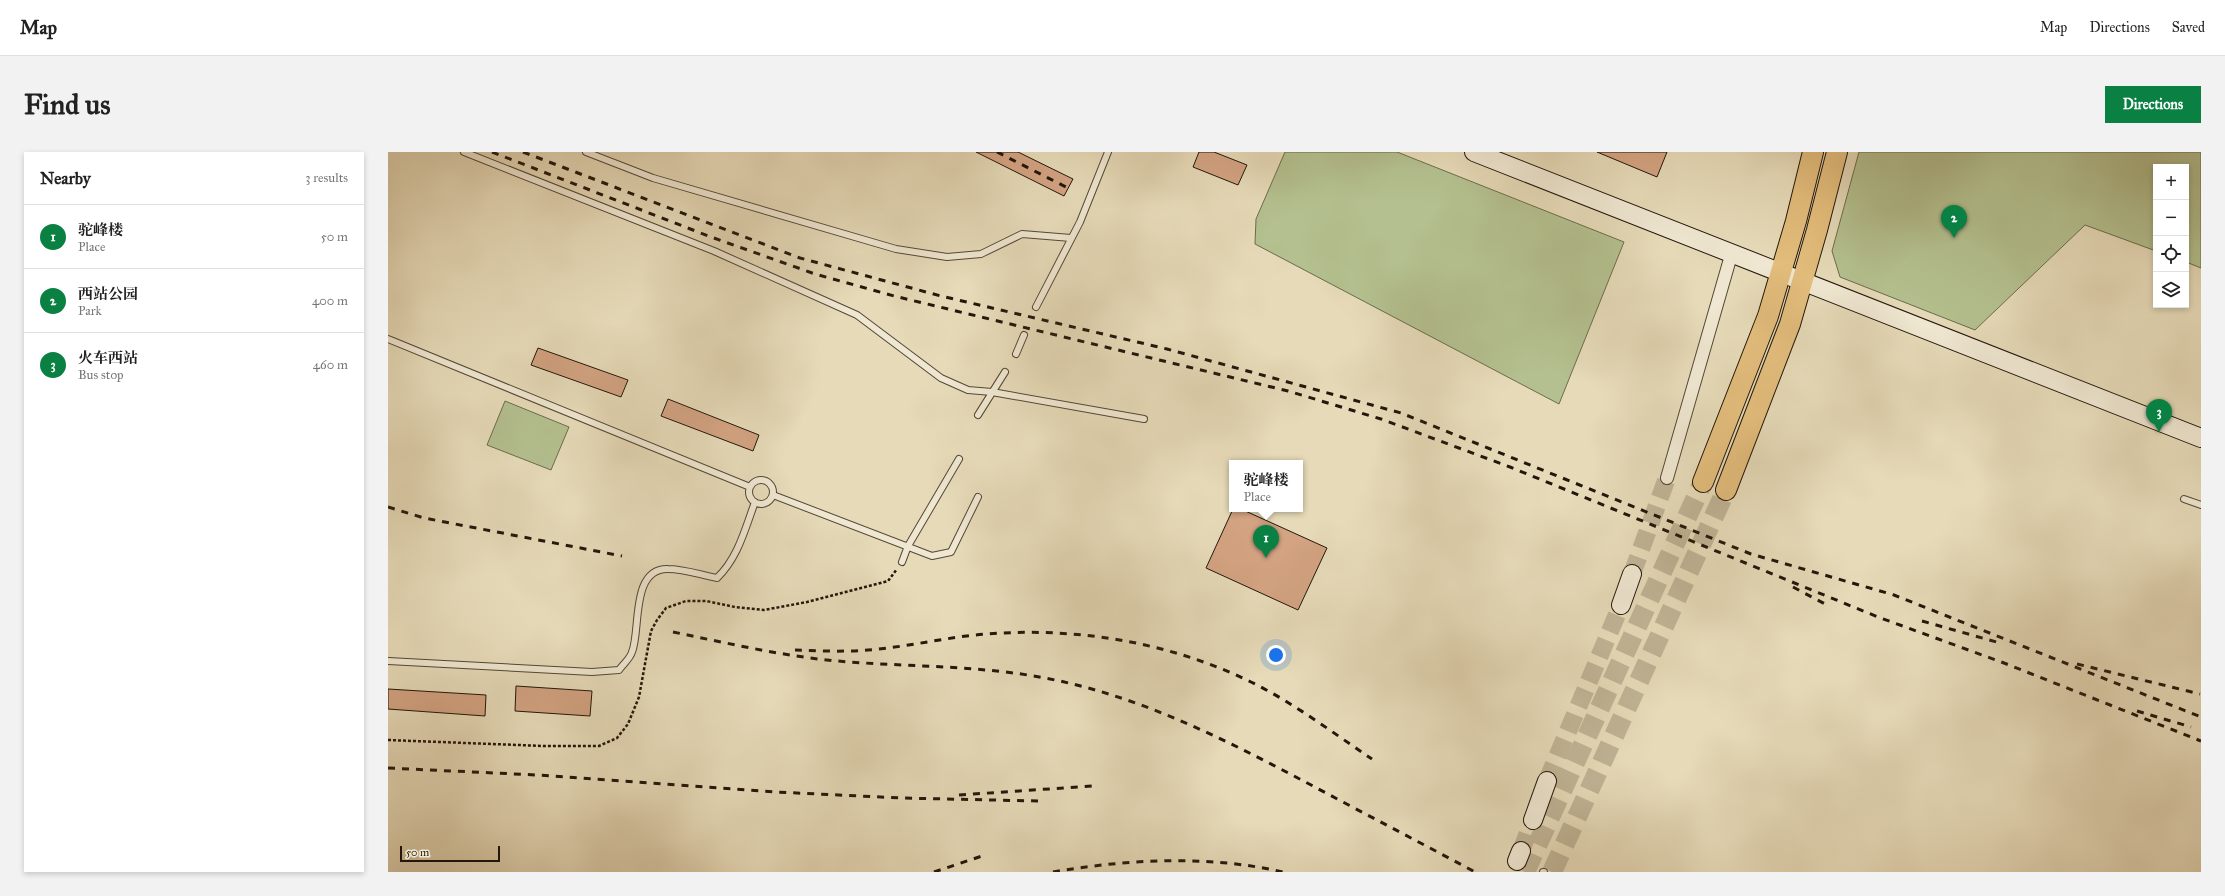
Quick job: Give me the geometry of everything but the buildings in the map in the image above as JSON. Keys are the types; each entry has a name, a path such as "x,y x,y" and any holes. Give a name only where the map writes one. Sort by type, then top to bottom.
{"main road":[{"path":"1703,482 1768,316 1813,152"},
{"path":"1726,490 1790,324 1837,152"}],"street":[{"path":"1474,152 1732,252 2201,438"},
{"path":"1667,478 1732,252"},
{"path":"1621,605 1632,574"},
{"path":"1533,820 1547,781"}],"lane":[{"path":"464,152 714,251 857,315 941,378 968,390 992,392 1144,419"},
{"path":"586,152 653,178 896,249 947,258 981,254 1022,234 1071,238"},
{"path":"1036,308 1084,212 1108,152"},
{"path":"1016,354 1024,335"},
{"path":"388,339 750,487"},
{"path":"978,415 1005,372"},
{"path":"902,562 908,546 959,459"},
{"path":"760,480 767,481 774,491 773,496 770,500 763,504 755,502 749,491 750,487 760,480"},
{"path":"773,496 932,556 951,552 978,498"},
{"path":"2184,499 2201,505"},
{"path":"388,661 592,672 619,670 633,651 638,609 647,579 657,571 668,569 717,578 729,567 737,552 755,502"}],"path":[{"path":"388,740 544,746 599,746 617,738 628,724 638,697 652,631 657,620 666,608 686,601 706,600 736,607 764,610 807,602 888,582 902,562"}],"green space":[{"path":"1285,152 1397,152 1624,242 1559,404 1255,244 1256,219"},
{"path":"1859,152 2201,152 2201,268 2189,263 2189,164 2153,164 2153,250 2085,225 1975,330 1840,277 1832,251"},
{"path":"505,401 569,427 551,470 487,445"}],"tunnel":[{"path":"1632,574 1667,478"},
{"path":"1525,872 1703,482"},
{"path":"1552,872 1726,490"},
{"path":"1547,781 1621,605"},
{"path":"1521,851 1533,820"}],"railway":[{"path":"492,152 711,237 815,274 894,296 1288,391 1381,419 1510,467 1878,617 2004,663 2201,741"},
{"path":"523,152 800,258 941,296 1167,349 1401,413 1751,554 1894,595 2201,717"},
{"path":"997,152 1068,188"},
{"path":"388,507 424,518 622,556"},
{"path":"1793,587 1825,604"},
{"path":"1922,621 2000,643"},
{"path":"673,632 755,649 816,659 967,668 1019,674 1081,686 1115,696 1150,708 1183,722 1249,753 1475,872"},
{"path":"795,650 868,650 898,647 971,635 1020,632 1054,633 1122,640 1155,647 1188,657 1220,668 1251,682 1283,699 1372,759"},
{"path":"2077,664 2200,694"},
{"path":"2137,711 2191,727"},
{"path":"388,768 537,775 776,792 901,798 1038,801"},
{"path":"959,795 1093,786"},
{"path":"934,872 985,855"},
{"path":"1053,872 1110,864 1168,861 1226,863 1283,872"}],"place":[{"name":"西站公园","path":"1954,238"},
{"name":"火车西站","path":"2159,432"},
{"name":"驼峰楼","path":"1266,558"}]}
